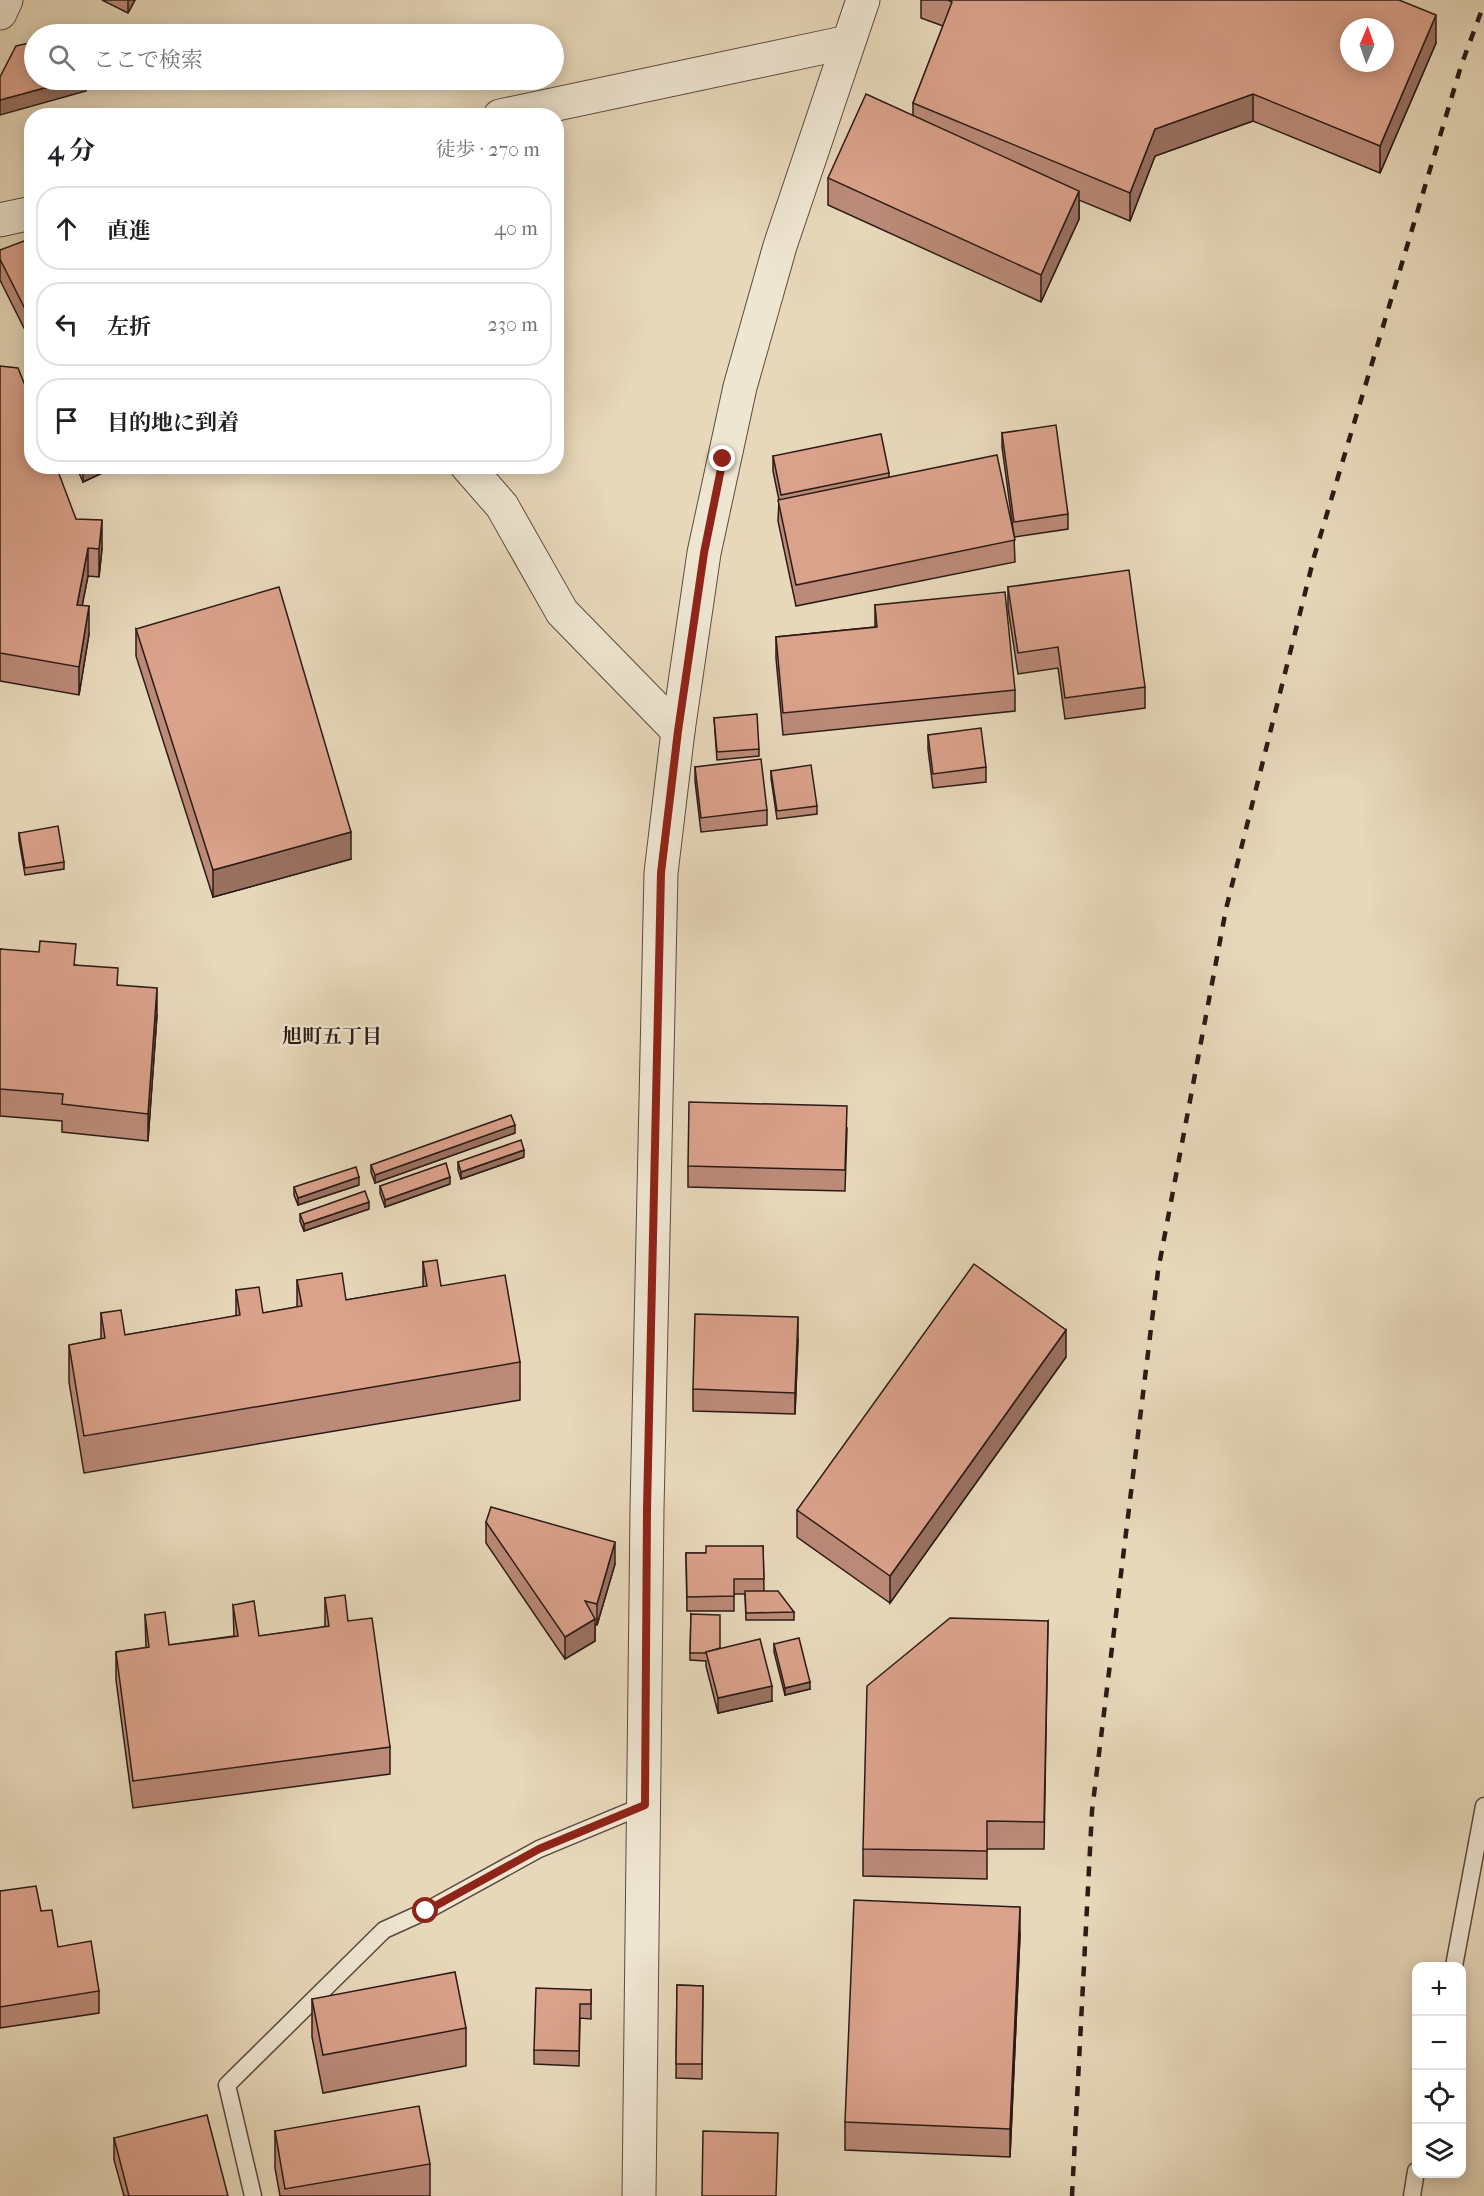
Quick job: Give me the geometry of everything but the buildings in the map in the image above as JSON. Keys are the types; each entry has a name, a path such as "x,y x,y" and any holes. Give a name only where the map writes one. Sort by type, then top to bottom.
{"street":[{"path":"0,13 6,0"},
{"path":"639,2196 647,1497 661,873 678,731 704,553 740,387 780,246 863,0"},
{"path":"539,108 848,42"},
{"path":"0,220 24,215"},
{"path":"474,474 502,506 562,612 678,731"}],"lane":[{"path":"253,2196 227,2085 384,1930 426,1911 539,1849 645,1805"},
{"path":"1455,1962 1484,1806"},
{"path":"1412,2196 1415,2178"}],"railway":[{"path":"1072,2196 1092,1811 1158,1271 1226,909 1314,557 1461,66 1484,4"}],"district":[{"name":"旭町五丁目","path":"332,1036"}],"route":[{"path":"426,1911 539,1849 645,1805 647,1509 661,873 678,731 704,553 723,459"}]}
